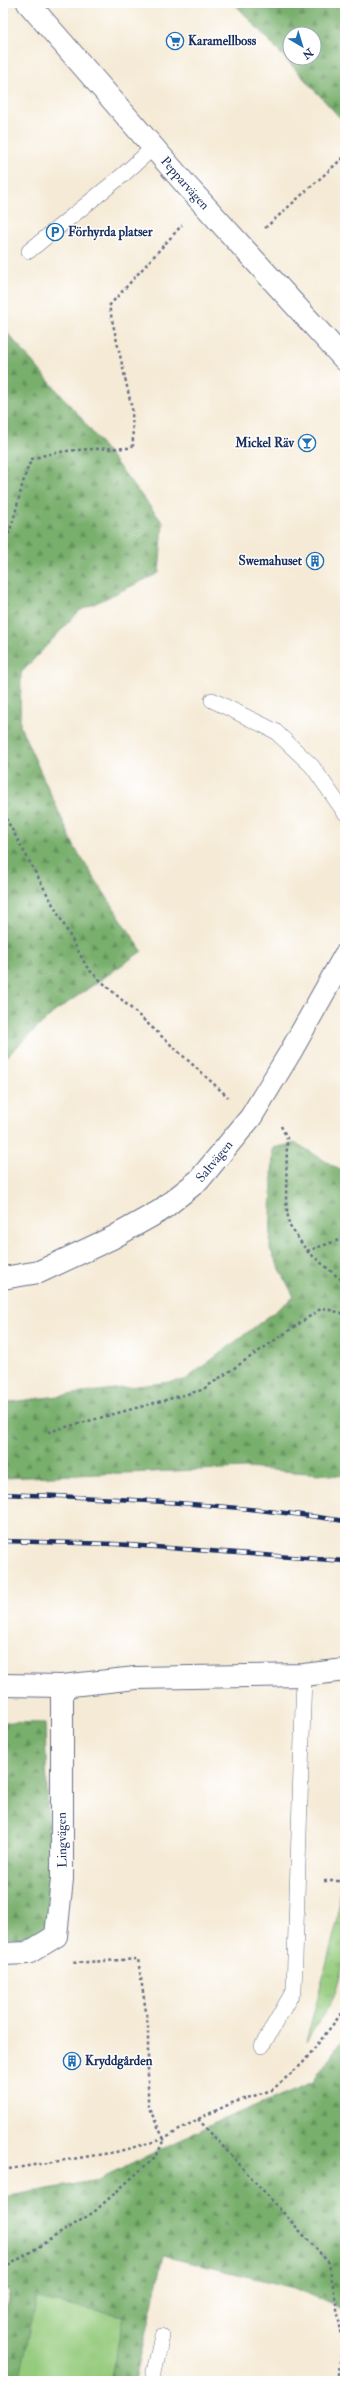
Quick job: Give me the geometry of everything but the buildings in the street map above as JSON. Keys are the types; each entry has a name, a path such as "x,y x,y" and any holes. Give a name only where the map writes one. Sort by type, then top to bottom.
{"street":[{"name":"Pepparvägen","path":"28,3 155,146 201,201 345,360"},
{"name":"Saltvägen","path":"3,1278 39,1272 112,1238 160,1211 199,1180 251,1117 291,1051 345,955"},
{"path":"3,1685 62,1686 136,1678 304,1675 345,1670"},
{"name":"Lingvägen","path":"3,1954 28,1953 56,1936 62,1879 62,1686"}],"lane":[{"path":"29,251 124,174 155,146"},
{"path":"212,700 275,731 312,766 345,813"},
{"path":"262,2046 294,1990 304,1675"},
{"path":"152,2381 162,2336"}],"path":[{"path":"244,248 345,156"},
{"path":"3,545 9,534 23,477 32,459 49,453 82,449 130,448 133,445 132,409 109,306 201,201"},
{"path":"3,813 88,968 251,1117 278,1122 288,1138 286,1202 289,1225 307,1251 345,1283"},
{"path":"307,1251 345,1238"},
{"path":"48,1432 202,1390 322,1308 345,1314"},
{"path":"138,1959 148,2025 148,2106 164,2140"},
{"path":"3,2170 116,2152 164,2140 198,2119 232,2103 272,2090 302,2064 345,2009"},
{"path":"198,2119 329,2263 343,2343"},
{"path":"3,2269 94,2212 157,2155 164,2140"},
{"path":"337,2381 345,2330"}],"green space":[{"path":"234,3 345,3 345,123 292,66 322,66 322,26 282,26 282,55"},
{"path":"3,328 81,418 163,523 159,573 79,611 21,673 20,726 75,848 142,951 53,1013 3,1060 3,549 5,548 3,545"},
{"path":"296,1143 345,1173 345,1476 246,1468 3,1478 3,1403 185,1380 294,1297 270,1249 273,1148"},
{"path":"3,1722 45,1723 51,1918 36,1934 25,1937 3,1938"},
{"path":"345,1812 345,1960 333,1999 306,2042 338,1919"},
{"path":"345,2035 345,2310 295,2288 163,2256 135,2381 3,2381 3,2319 10,2291 3,2289 3,2197 99,2180 215,2123 313,2082"},
{"path":"37,2298 124,2316 110,2381 19,2381"}],"railway":[{"path":"3,1494 217,1506 345,1521"},
{"path":"3,1541 115,1544 345,1561"}],"place":[{"name":"Karamellboss","path":"175,41"},
{"name":"Förhyrda platser","path":"55,232"},
{"name":"Mickel Räv","path":"307,443"},
{"name":"Swemahuset","path":"315,561"},
{"name":"Kryddgården","path":"72,2061"}]}
